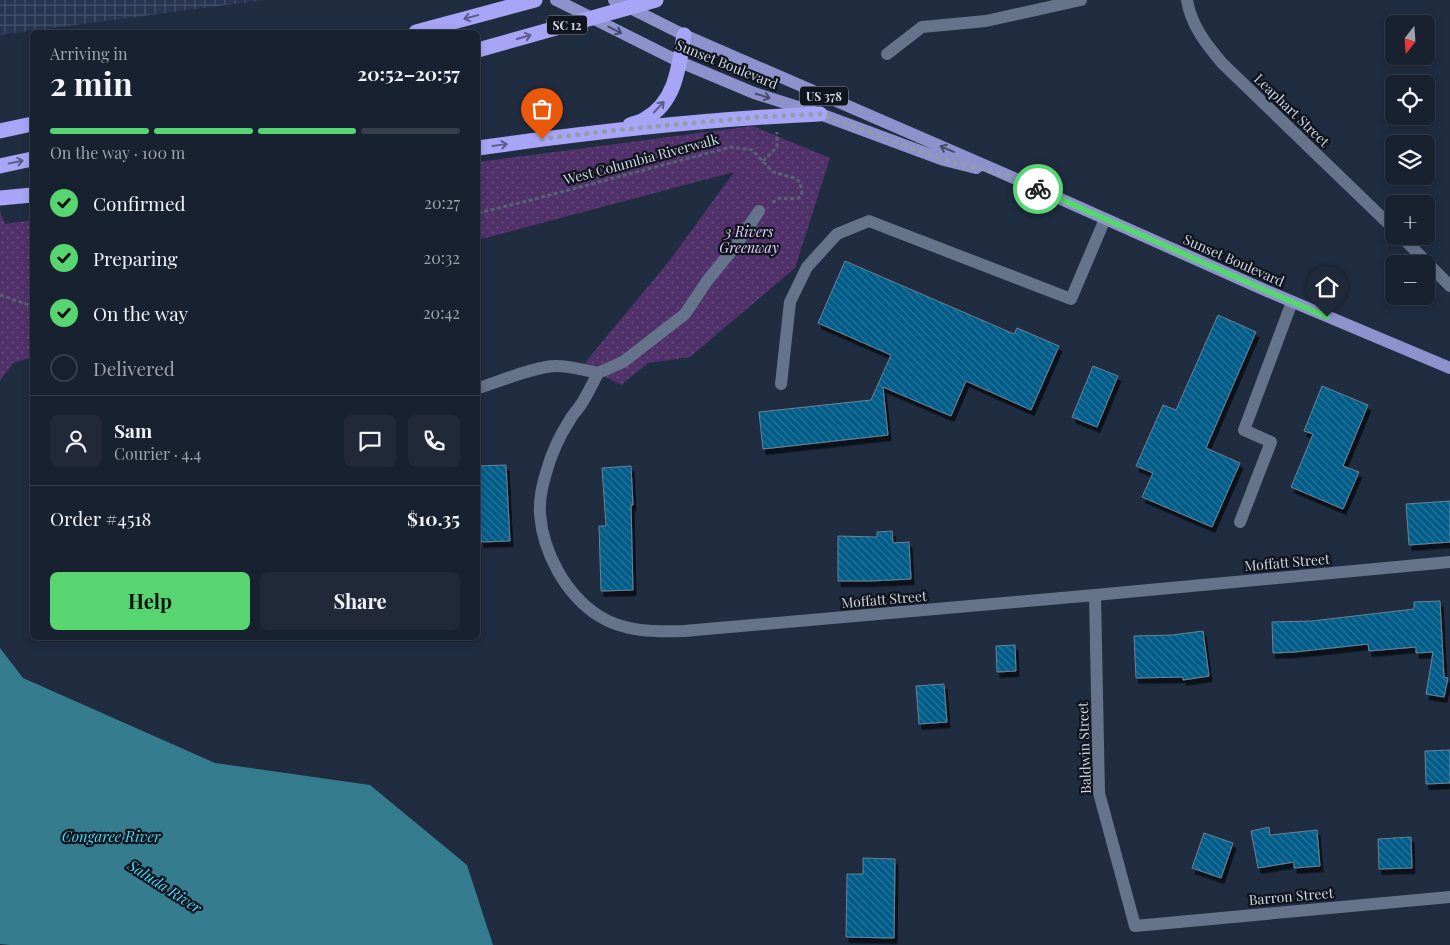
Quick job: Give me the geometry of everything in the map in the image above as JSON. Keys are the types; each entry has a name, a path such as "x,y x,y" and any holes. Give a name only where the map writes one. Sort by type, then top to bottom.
{"highway":[{"name":"SC 12","path":"424,30 535,0"},
{"name":"SC 12","path":"480,49 656,0"},
{"path":"617,130 646,119 659,108 672,90 680,62 684,35"},
{"path":"480,148 617,130 758,117 820,114"},
{"path":"0,130 30,124"},
{"path":"0,166 30,159"},
{"path":"0,198 30,195"}],"main road":[{"name":"Sunset Boulevard","path":"556,0 680,62 754,94 820,114 944,160 1007,175"},
{"name":"Sunset Boulevard","path":"614,0 684,35 1007,175 1292,302 1450,368"}],"street":[{"path":"887,54 922,26 986,21 1082,0"},
{"name":"Leaphart Street","path":"1187,0 1189,14 1198,32 1222,63 1385,220"},
{"path":"480,387 533,370 554,366 574,367 598,372 623,362 685,314 707,281 737,244 759,212"},
{"path":"781,384 790,302 806,267 837,234 869,221 1071,299 1105,219"},
{"path":"1409,245 1450,286"},
{"path":"1240,522 1271,442 1244,430 1292,302"},
{"name":"Moffatt Street","path":"598,372 582,403 560,436 552,454 541,494 540,513 548,552 570,589 600,617 636,630 684,632 1450,562"},
{"name":"Baldwin Street","path":"1095,595 1099,793 1135,926"},
{"name":"Barron Street","path":"1135,926 1450,897"}],"path":[{"path":"763,161 777,147 777,126"},
{"name":"West Columbia Riverwalk","path":"480,212 732,147 752,150 773,172 794,178 800,182 802,193 799,198 780,198 759,212"},
{"path":"0,295 30,305"}],"shaded area":[{"path":"0,0 263,0 30,30 0,35"}],"green space":[{"name":"3 Rivers Greenway","path":"753,126 830,158 795,268 690,357 648,363 621,385 583,365 670,260 734,172 480,239 480,162"},
{"path":"0,211 5,224 30,220 30,358 13,363 0,381"}],"water":[{"name":"Congaree River","path":"0,648 23,678 215,763 370,785 467,865 493,945 0,944"}],"building":[{"path":"845,261 1014,334 1017,328 1059,346 1031,410 966,381 951,416 883,387 888,435 763,449 759,412 871,400 891,355 818,323"},
{"path":"1218,315 1256,332 1206,448 1240,463 1212,527 1142,497 1153,473 1136,466 1163,405 1176,410"},
{"path":"1093,366 1118,376 1097,427 1072,417"},
{"path":"1322,386 1368,405 1343,466 1359,472 1343,509 1291,487 1313,434 1304,431"},
{"path":"506,465 510,541 481,542 480,466"},
{"path":"631,466 633,590 601,591 599,526 606,526 602,468"},
{"path":"1450,501 1450,542 1409,545 1406,504"},
{"path":"892,531 893,543 909,542 911,579 838,581 838,536 877,537 877,532"},
{"path":"1440,601 1444,677 1448,678 1444,697 1426,694 1433,652 1416,653 1416,647 1369,651 1368,644 1273,653 1272,622 1312,621 1414,609 1414,602"},
{"path":"1203,631 1209,676 1183,680 1183,677 1136,678 1134,636 1172,635"},
{"path":"1015,645 1016,671 997,672 996,646"},
{"path":"944,684 947,722 919,724 916,686"},
{"path":"1450,750 1450,783 1426,784 1425,751"},
{"path":"1269,827 1270,835 1317,830 1320,866 1294,868 1294,862 1258,868 1251,831"},
{"path":"1204,833 1233,843 1221,878 1192,868"},
{"path":"1411,837 1412,868 1379,869 1378,839"},
{"path":"863,858 895,859 894,938 846,937 847,874 863,874"}],"way so far":[{"path":"542,139 758,117 820,114 944,160 1007,175 1038,189"}],"route":[{"path":"1038,189 1327,317"}],"water label":[{"name":"Saluda River","path":"165,886"}]}
